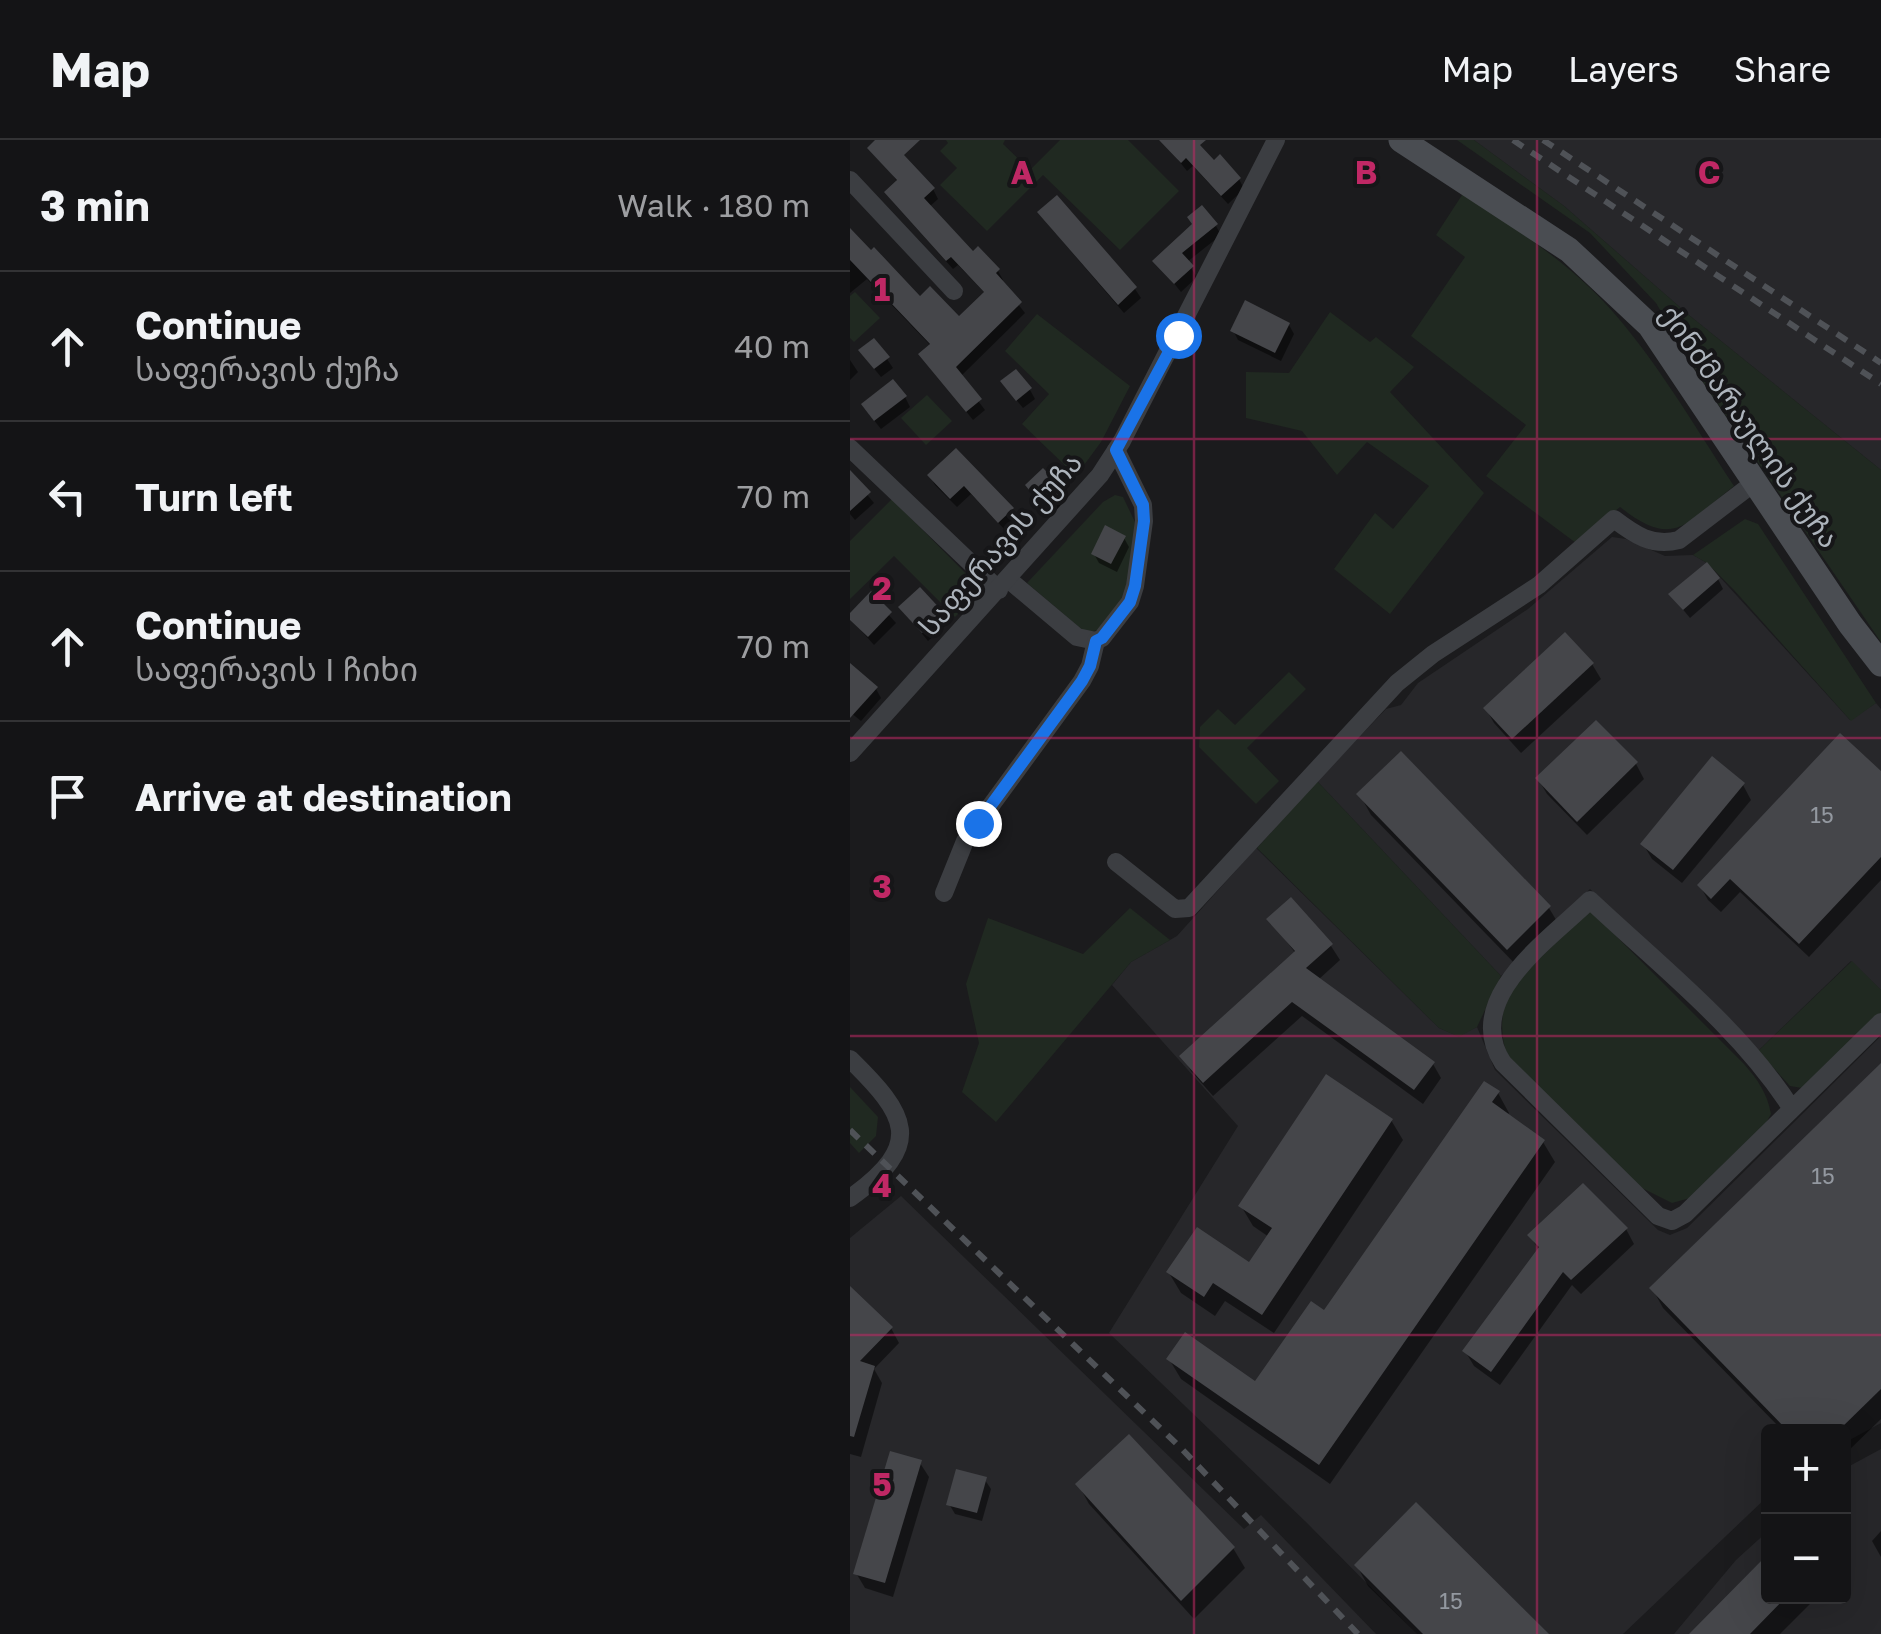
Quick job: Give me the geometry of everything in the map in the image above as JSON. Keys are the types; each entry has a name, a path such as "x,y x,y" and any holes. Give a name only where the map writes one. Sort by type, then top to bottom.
{"main road":[{"name":"ქინძმარაულის ქუჩა","path":"1401,140 1569,250 1650,326 1850,624 1881,664"}],"street":[{"name":"საფერავის ქუჩა","path":"850,753 1079,502 1116,450 1276,140"},
{"path":"850,180 954,291"},
{"path":"850,448 1003,585 1077,638 1096,641 1130,602 1144,521 1143,505 1116,450"},
{"path":"1116,862 1175,909 1189,908 1397,683 1434,654 1540,585 1614,519 1642,538 1668,543 1679,540 1755,482"},
{"path":"944,893 966,841 1082,681 1096,641"},
{"path":"1792,1110 1769,1074 1742,1044 1590,900 1500,992 1491,1033 1494,1050 1503,1064 1658,1216 1672,1221 1686,1214 1792,1110 1881,1022"},
{"path":"850,1059 883,1091 894,1107 902,1134 887,1165 850,1198"}],"shaded area":[{"path":"946,140 1005,140 1003,144 1030,170 1060,140 1128,140 1179,191 1120,250 1043,175 987,231 940,185 957,168 940,151 948,143"},
{"path":"1457,140 1474,140 1564,206 1690,316 1881,470 1881,642 1703,382 1656,303 1590,233"},
{"path":"1474,140 1881,140 1881,470 1690,316 1564,206"},
{"path":"1464,192 1588,286 1656,368 1734,486 1692,520 1668,529 1654,527 1620,507 1576,543 1486,476 1526,425 1411,336 1465,257 1436,235"},
{"path":"855,292 880,318 854,342 850,338 850,296"},
{"path":"1330,312 1370,342 1376,337 1414,367 1390,392 1484,493 1390,614 1334,569 1375,513 1393,529 1429,486 1367,442 1337,475 1302,431 1246,418 1246,372 1289,373"},
{"path":"1037,314 1130,386 1101,442 1076,476 1022,424 1049,394 1005,351"},
{"path":"927,395 952,421 926,445 901,418"},
{"path":"1115,495 1123,497 1135,522 1127,591 1105,628 1086,633 1027,583 1103,502"},
{"path":"892,499 982,590 955,617 894,556 850,599 850,541"},
{"path":"1745,519 1758,524 1876,703 1851,721 1734,590 1707,563 1693,555"},
{"path":"1612,537 1665,556 1693,555 1707,563 1850,720 1876,703 1881,709 1881,990 1851,961 1758,1051 1590,889 1501,976 1317,781 1386,709 1401,705 1418,683 1528,609"},
{"path":"1289,672 1306,689 1247,748 1279,781 1256,804 1199,747 1200,727 1218,709 1235,725"},
{"path":"1317,781 1501,976 1477,1027 1459,1037 1439,1028 1257,848"},
{"path":"1256,848 1439,1028 1458,1036 1477,1027 1495,1070 1658,1230 1670,1235 1687,1228 1881,1036 1881,1423 1851,1439 1851,1424 1761,1424 1761,1503 1623,1634 1417,1634 1109,1333 1238,1126 1112,985 1131,962 1177,936"},
{"path":"1130,908 1170,940 1131,962 996,1122 962,1092 979,1043 966,984 988,918 1083,954"},
{"path":"1590,910 1744,1064 1767,1100 1771,1114 1766,1123 1690,1198 1672,1203 1640,1187 1508,1058 1502,1021 1513,984"},
{"path":"1852,961 1881,990 1881,1014 1802,1088 1790,1086 1758,1051"},
{"path":"850,1087 878,1117 876,1136 859,1153 850,1143"},
{"path":"901,1196 1244,1529 1261,1515 1376,1634 850,1634 850,1238"},
{"path":"1881,1449 1881,1634 1674,1634 1736,1560 1761,1537 1761,1604 1851,1604 1851,1465"}],"building":[{"path":"875,140 920,140 904,155 935,188 924,198 973,251 978,246 1000,269 996,273 1022,302 956,367 982,399 966,412 918,354 930,344 850,260 850,228 871,250 874,247 920,296 930,286 959,316 984,292 951,257 946,261 884,192 897,180 867,148"},
{"path":"1159,140 1206,140 1200,145 1214,160 1220,154 1241,178 1221,196 1186,158 1181,163"},
{"path":"1057,195 1137,287 1118,305 1037,212"},
{"path":"1202,205 1218,224 1182,253 1194,266 1174,284 1152,261 1192,224 1187,217"},
{"path":"1245,300 1290,323 1275,353 1230,331"},
{"path":"874,338 890,357 874,369 858,350"},
{"path":"1016,369 1032,388 1016,401 1000,381"},
{"path":"893,379 907,396 874,421 861,404"},
{"path":"956,448 1014,508 998,523 964,486 950,499 927,475"},
{"path":"1043,468 1065,491 1045,509 1025,485"},
{"path":"850,470 871,492 850,511"},
{"path":"1105,525 1126,536 1111,564 1091,554"},
{"path":"1707,562 1720,578 1683,610 1668,594"},
{"path":"920,587 944,613 922,633 898,607"},
{"path":"871,591 892,612 868,637 850,620 850,613"},
{"path":"1565,632 1594,663 1512,739 1483,708"},
{"path":"850,663 878,687 850,718"},
{"path":"1596,720 1638,762 1577,822 1535,778"},
{"path":"1840,733 1881,771 1881,857 1799,944 1730,879 1711,899 1697,885"},
{"path":"1401,751 1551,906 1507,950 1356,794"},
{"path":"1712,756 1745,783 1673,870 1640,844"},
{"path":"1291,897 1333,944 1306,968 1435,1062 1414,1090 1292,1002 1203,1083 1179,1056 1295,951 1266,919"},
{"path":"1881,1063 1881,1389 1845,1424 1781,1424 1649,1288"},
{"path":"1326,1074 1393,1119 1262,1315 1213,1283 1204,1297 1166,1272 1197,1227 1249,1262 1272,1228 1238,1206"},
{"path":"1484,1081 1500,1091 1492,1102 1545,1140 1319,1465 1166,1359 1185,1332 1255,1381 1311,1301 1324,1310"},
{"path":"1583,1183 1628,1228 1571,1280 1563,1272 1491,1372 1462,1351 1539,1247 1527,1235"},
{"path":"850,1286 893,1327 860,1361 875,1366 854,1437 850,1436"},
{"path":"1129,1434 1235,1547 1181,1601 1075,1484"},
{"path":"890,1451 922,1460 885,1583 853,1574"},
{"path":"956,1469 987,1477 977,1513 946,1505"},
{"path":"1416,1502 1549,1634 1423,1634 1354,1565"},
{"path":"1761,1561 1761,1604 1779,1604 1750,1634 1689,1634"}],"railway":[{"path":"1513,140 1881,384"},
{"path":"1543,140 1881,363"},
{"path":"850,1130 1180,1447 1358,1634"}],"route":[{"path":"978,823 1082,681 1096,641 1130,602 1144,521 1143,505 1116,450 1178,335"}]}
